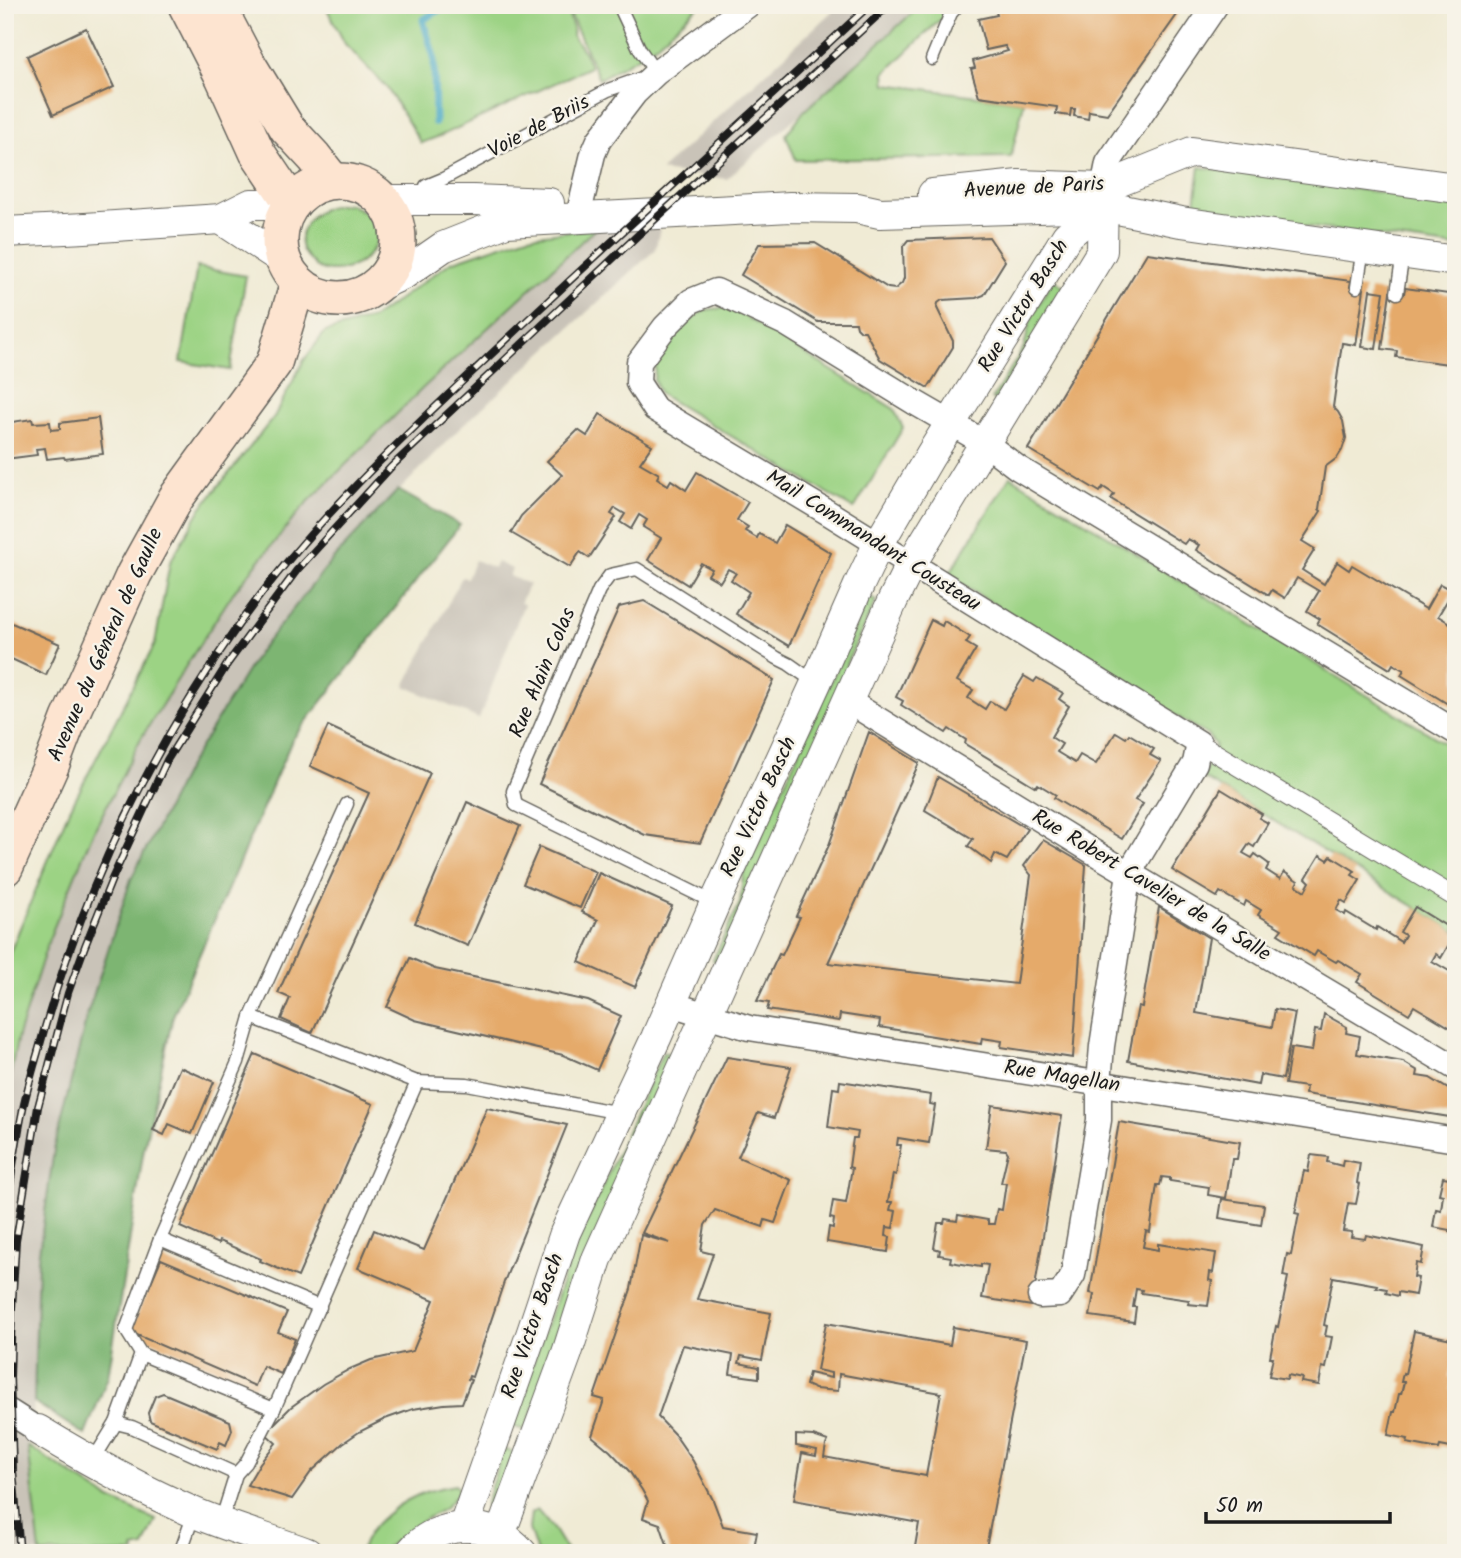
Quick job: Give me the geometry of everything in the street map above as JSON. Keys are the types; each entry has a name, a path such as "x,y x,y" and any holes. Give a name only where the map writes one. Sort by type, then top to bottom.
{"main road":[{"path":"186,5 257,152 292,204"},
{"path":"218,5 248,64 287,128 333,181"},
{"path":"333,181 364,187 382,200 397,229 394,261 386,276 374,288 356,297 335,299 315,295 291,271 279,240 283,221 292,204 303,192 333,181"},
{"name":"Avenue du Général de Gaulle","path":"5,868 134,574 176,498 274,363 291,271"}],"street":[{"name":"Voie de Briis","path":"581,204 599,139 635,93 748,5"},
{"path":"1103,197 1108,163 1216,5"},
{"name":"Avenue de Paris","path":"1103,197 1192,152 1456,188"},
{"name":"Avenue de Paris","path":"374,288 404,274 443,247 506,222 745,208 858,208 880,213 1103,197 1181,222 1456,261"},
{"name":"Rue Victor Basch","path":"464,1526 565,1233 878,545 950,423 1067,236 1103,197"},
{"name":"Rue Victor Basch","path":"511,1544 597,1259 893,600 911,565 1102,251 1103,197"},
{"name":"Avenue de Paris","path":"382,200 581,204 610,216"},
{"path":"5,232 221,219 251,204 292,204"},
{"path":"221,219 291,271"},
{"name":"Mail Commandant Cousteau","path":"985,443 785,323 716,291 691,301 665,327 639,362 638,383 655,408 1456,898"},
{"path":"985,443 1018,468 1456,732"},
{"name":"Rue Robert Cavelier de la Salle","path":"848,701 1456,1068"},
{"path":"1040,1296 1060,1295 1073,1275 1099,1120 1102,1046 1129,873 1195,763 1199,743"},
{"name":"Rue Magellan","path":"671,1004 749,1028 1456,1140"},
{"path":"5,1409 91,1463 201,1523 307,1553"},
{"path":"410,1551 432,1535 464,1526 483,1529 511,1544"}],"lane":[{"path":"619,5 640,50 656,74"},
{"path":"932,59 951,13 958,5"},
{"name":"Voie de Briis","path":"426,186 608,90 656,74"},
{"path":"1357,288 1363,248"},
{"path":"1397,293 1403,254"},
{"name":"Rue Alain Colas","path":"715,903 516,806 513,791 599,590 610,575 637,569 816,683"},
{"path":"274,1409 141,1354 126,1330 160,1239 238,1062 251,1017 347,804"},
{"path":"251,1017 417,1082 467,1084 620,1114"},
{"path":"180,1553 201,1523 225,1509 236,1474 252,1453 274,1409 417,1082"},
{"path":"160,1239 320,1307"},
{"path":"91,1463 116,1423 141,1354"},
{"path":"116,1423 132,1427 236,1474"},
{"path":"252,1453 271,1438"}],"shaded area":[{"path":"839,5 922,5 727,179 660,171"},
{"path":"596,228 660,229 655,250 458,430 333,559 258,653 186,770 131,879 88,1012 54,1150 38,1258 34,1402 28,1446 40,1553 5,1553 5,1100 18,1036 49,939 91,837 140,740 191,658 233,593 303,507 423,388"},
{"path":"475,560 494,568 497,562 512,569 509,576 529,584 520,603 524,604 479,719 405,686 462,577 467,578"}],"green space":[{"path":"325,5 565,5 573,28 572,35 585,53 590,67 421,143 387,88 345,44"},
{"path":"566,5 700,5 650,50 599,79"},
{"path":"921,5 947,5 943,10 943,17 885,73 886,84 1024,102 1011,157 796,160 786,135 804,111"},
{"path":"1200,167 1456,203 1456,247 1194,211"},
{"path":"349,204 368,216 377,229 376,242 370,254 344,270 329,271 315,266 301,244 306,224 326,208"},
{"path":"596,228 423,388 303,507 233,593 140,740 91,837 49,939 18,1036 5,1100 5,964 66,817 155,644 170,562 201,508 274,417 304,360 325,332 373,318 451,262 528,236"},
{"path":"197,267 246,276 230,370 181,362"},
{"path":"1053,279 1065,288 996,401 992,399 1024,347 1031,318"},
{"path":"730,307 894,409 903,428 854,509 660,394 654,380 657,355 678,330 704,310"},
{"path":"1010,476 1456,750 1456,932 1202,777 1213,757 1215,744 1207,735 948,576"},
{"path":"398,490 460,525 292,740 173,1016 144,1148 108,1377 85,1435 34,1402 38,1259 54,1150 88,1012 131,879 186,770 258,653 333,559"},
{"path":"869,597 876,601 846,664 843,688 719,964 713,960 740,903 743,875"},
{"path":"663,1052 675,1056 525,1430 511,1426 571,1256"},
{"path":"28,1446 108,1498 156,1520 144,1547 134,1549 135,1553 40,1553"},
{"path":"503,1449 518,1454 500,1512 490,1513 485,1506"},
{"path":"455,1485 458,1491 444,1509 381,1550 361,1551 369,1533 392,1510 418,1495"},
{"path":"537,1510 568,1553 537,1553 529,1529 531,1513"}],"building":[{"path":"994,5 1168,5 1179,12 1107,114 1089,111 1088,119 1074,116 1075,109 1071,109 1070,116 1056,114 1057,107 979,96 971,69 975,68 973,61 1008,51 1005,46 986,50 978,19 997,15"},
{"path":"86,28 114,87 53,115 27,56"},
{"path":"989,237 1005,261 984,295 942,300 938,303 937,308 953,341 953,347 928,388 880,359 865,331 857,327 856,322 818,322 741,275 759,244 815,243 888,288 895,289 904,278 903,246 908,240"},
{"path":"1147,253 1351,281 1350,287 1364,289 1356,345 1342,343 1333,407 1343,421 1346,438 1337,458 1325,467 1319,509 1321,511 1302,541 1315,549 1302,570 1324,584 1337,562 1349,570 1352,565 1426,609 1440,584 1453,591 1438,616 1456,627 1456,709 1401,675 1404,670 1393,664 1390,669 1317,624 1320,619 1307,611 1319,591 1297,578 1285,598 1272,590 1269,595 1196,550 1199,545 1188,539 1184,544 1111,499 1114,494 1103,487 1100,492 1028,449"},
{"path":"1405,288 1456,295 1456,365 1396,357 1397,351 1382,349 1390,292 1404,294"},
{"path":"1370,290 1384,292 1376,349 1362,347"},
{"path":"600,414 652,445 640,463 659,474 657,478 668,485 671,480 686,490 697,472 748,502 737,520 748,527 745,531 757,538 759,534 775,543 785,525 831,553 789,646 736,614 749,592 731,580 736,573 728,569 720,582 708,575 712,569 701,563 688,585 648,560 661,538 643,527 647,520 639,515 631,529 620,522 625,514 615,508 611,514 616,517 589,558 580,552 570,567 511,533 521,516 562,475 547,461 578,430 587,436"},
{"path":"98,418 103,454 47,459 45,448 36,449 37,455 5,459 5,423 32,419 33,423 50,422 51,430 60,429 60,423"},
{"path":"644,601 774,680 700,843 645,835 539,784 619,607"},
{"path":"5,620 60,644 46,675 5,656"},
{"path":"931,620 942,626 944,621 970,637 966,643 976,649 957,681 973,690 968,698 985,709 990,701 1004,709 1024,676 1034,682 1037,678 1063,693 1059,699 1069,706 1051,737 1062,744 1057,752 1075,763 1080,755 1096,764 1116,732 1126,738 1129,734 1154,749 1150,755 1161,761 1135,800 1143,804 1122,839 1054,798 1056,795 1038,784 1036,787 965,744 966,740 949,729 946,733 901,705 903,701 896,697"},
{"path":"328,726 430,773 312,1033 281,1019 290,998 278,993 369,793 310,766"},
{"path":"869,732 919,763 828,963 1016,984 1031,875 1024,866 1043,840 1086,865 1073,1058 1001,1047 1002,1041 982,1038 981,1044 879,1027 880,1020 840,1014 839,1021 767,1010 769,1003 757,1001 800,917 796,916 829,845"},
{"path":"938,777 1027,829 1007,860 995,854 991,863 968,846 973,839 925,810"},
{"path":"1221,789 1262,814 1259,818 1268,823 1254,847 1249,844 1243,853 1252,858 1255,854 1269,864 1266,870 1280,879 1284,872 1298,881 1296,885 1305,891 1310,882 1306,878 1320,855 1328,860 1331,856 1355,871 1352,875 1360,880 1346,903 1341,900 1336,910 1345,915 1346,912 1376,930 1377,927 1401,942 1405,935 1400,932 1415,907 1456,932 1456,942 1452,948 1448,946 1441,958 1436,954 1432,961 1456,975 1456,1031 1414,1006 1409,1014 1357,982 1362,974 1317,951 1314,956 1278,934 1282,929 1258,915 1261,910 1246,901 1244,906 1220,892 1217,897 1172,870"},
{"path":"467,802 520,826 468,946 415,923"},
{"path":"539,847 596,872 580,908 523,884"},
{"path":"599,873 672,906 635,987 579,962 598,920 582,912"},
{"path":"1159,907 1209,938 1196,1013 1272,1027 1275,1009 1295,1013 1283,1079 1260,1075 1258,1085 1128,1061 1138,1006 1142,1007"},
{"path":"410,958 435,969 588,1001 621,1016 597,1070 563,1055 415,1020 387,1007"},
{"path":"1324,1014 1347,1027 1346,1033 1360,1036 1357,1054 1403,1062 1418,1071 1417,1076 1430,1078 1456,1094 1456,1118 1305,1094 1306,1087 1285,1084 1291,1048 1312,1051 1315,1030 1321,1031"},
{"path":"255,1054 373,1104 298,1277 219,1241 218,1244 180,1227"},
{"path":"727,1057 791,1067 774,1118 758,1113 738,1157 791,1180 775,1223 765,1220 763,1227 715,1210 705,1225 701,1251 713,1254 697,1299 771,1313 762,1360 741,1356 739,1363 759,1367 759,1378 730,1374 733,1355 683,1345 658,1417 693,1461 723,1526 757,1532 753,1553 670,1553 660,1524 643,1518 648,1501 642,1490 629,1471 592,1436 604,1400 594,1397 631,1289 641,1235 670,1243 642,1233"},
{"path":"180,1067 214,1082 192,1134 169,1124 164,1135 153,1130"},
{"path":"840,1081 931,1095 930,1104 935,1105 929,1143 898,1138 897,1145 901,1145 888,1202 892,1202 890,1210 896,1211 893,1228 887,1227 886,1236 890,1237 888,1252 827,1242 829,1227 833,1228 834,1219 830,1218 833,1201 846,1203 852,1168 849,1167 853,1138 857,1138 858,1132 828,1127 833,1088 839,1089"},
{"path":"992,1105 1062,1116 1032,1306 982,1298 988,1265 981,1264 981,1267 950,1262 951,1257 939,1255 940,1250 934,1248 938,1223 944,1223 945,1219 957,1221 958,1215 988,1220 988,1224 994,1224 997,1209 1002,1210 1006,1183 1001,1183 1008,1153 1006,1150 986,1148"},
{"path":"487,1108 567,1125 504,1282 472,1377 469,1376 468,1379 471,1380 462,1403 413,1409 359,1432 311,1472 292,1499 247,1485 276,1443 265,1433 291,1407 350,1369 371,1360 413,1351 434,1300 358,1268 374,1230 424,1250"},
{"path":"1119,1122 1240,1142 1237,1159 1232,1159 1226,1198 1208,1195 1209,1187 1170,1181 1170,1178 1162,1177 1160,1185 1157,1185 1150,1232 1146,1231 1143,1247 1158,1250 1158,1244 1216,1253 1213,1273 1210,1272 1209,1280 1212,1281 1208,1306 1188,1304 1189,1300 1141,1293 1142,1290 1136,1289 1134,1322 1090,1316 1094,1294 1090,1293"},
{"path":"1311,1155 1328,1157 1327,1162 1342,1166 1343,1160 1360,1163 1356,1204 1348,1203 1343,1231 1352,1232 1351,1237 1365,1239 1366,1235 1424,1247 1421,1264 1416,1263 1414,1277 1418,1278 1415,1295 1398,1292 1398,1296 1386,1293 1387,1289 1376,1287 1377,1285 1333,1277 1324,1325 1327,1326 1325,1336 1332,1337 1326,1368 1322,1367 1319,1385 1301,1382 1302,1378 1288,1375 1287,1379 1269,1376 1273,1357 1270,1357 1288,1277 1283,1276 1287,1254 1291,1255 1299,1214 1295,1213 1304,1171 1308,1172"},
{"path":"1443,1177 1456,1179 1456,1234 1433,1227 1436,1209 1441,1210 1443,1195 1439,1194"},
{"path":"1222,1199 1264,1205 1261,1225 1219,1218"},
{"path":"161,1259 287,1312 278,1332 295,1339 281,1374 263,1366 255,1386 130,1332"},
{"path":"826,1323 950,1345 953,1327 1026,1340 985,1553 914,1553 919,1523 794,1500 802,1453 816,1456 817,1450 796,1446 796,1435 813,1436 828,1441 824,1457 926,1476 941,1393 839,1374 838,1391 815,1389 806,1385 809,1373 831,1378 831,1373 817,1370"},
{"path":"1414,1331 1456,1340 1456,1362 1453,1361 1449,1377 1453,1378 1450,1390 1456,1391 1456,1449 1407,1443 1408,1439 1388,1435 1404,1382 1401,1382"},
{"path":"163,1393 230,1421 232,1430 226,1445 220,1442 217,1449 150,1421 148,1413 155,1396"}],"waterway":[{"path":"435,123 434,57 423,20 447,5"}],"railway":[{"path":"5,1218 18,1132 31,1078 55,994 97,881 122,825 178,719 244,617 334,508 400,441 593,259 870,5"},
{"path":"20,1553 13,1470 10,1377 12,1308 16,1240 38,1107 68,993 85,946 112,879 167,760 228,663 297,570 391,467 889,5"},
{"path":"5,1547 6,1553"}]}
